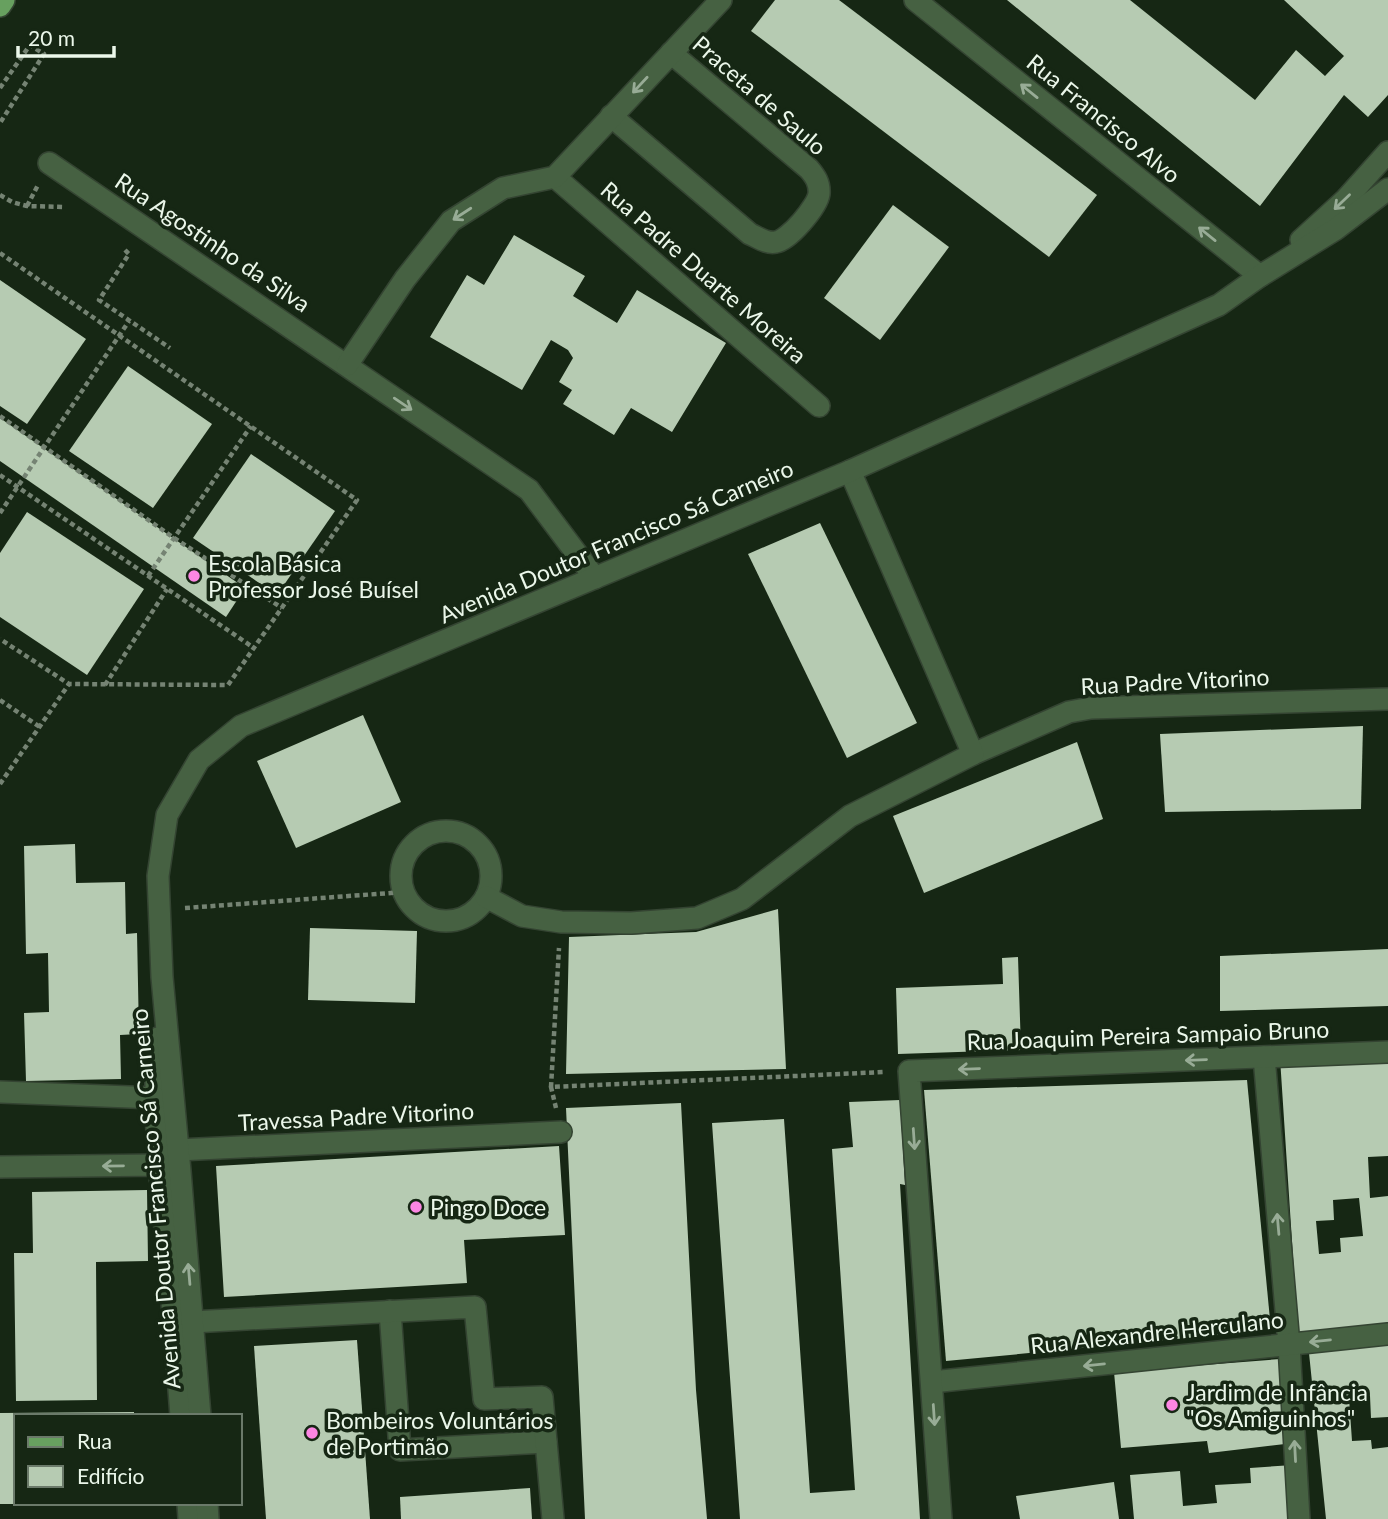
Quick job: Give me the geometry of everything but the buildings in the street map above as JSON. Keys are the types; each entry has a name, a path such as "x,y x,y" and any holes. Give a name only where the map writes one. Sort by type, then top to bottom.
{"main road":[{"path":"0,6 4,0"}],"street":[{"path":"347,365 405,279 451,221 503,188 555,177 721,0"},
{"name":"Rua Francisco Alvo","path":"915,0 1260,276"},
{"name":"Praceta de Saulo","path":"611,116 750,234 766,242 778,242 789,236 815,205 819,193 818,180 809,169 671,53"},
{"name":"Avenida Doutor Francisco Sá Carneiro","path":"1260,276 1346,199 1388,152"},
{"name":"Rua Agostinho da Silva","path":"49,163 529,490 595,578"},
{"name":"Rua Padre Duarte Moreira","path":"555,177 819,406"},
{"name":"Avenida Doutor Francisco Sá Carneiro","path":"200,1414 162,977 159,876 167,815 199,760 241,726 850,471 1219,305 1336,229 1388,189"},
{"path":"850,471 973,754"},
{"name":"Rua Padre Vitorino","path":"486,897 522,916 561,922 631,923 697,918 742,898 850,816 973,754 1069,712 1091,708 1388,699"},
{"path":"453,832 470,839 484,852 491,879 486,897 481,905 466,916 448,921 430,918 421,914 408,901 404,892 401,874 403,864 411,848 426,836 453,832"},
{"name":"Avenida Doutor Francisco Sá Carneiro","path":"162,977 155,1073 156,1098 159,1165 181,1414"},
{"name":"Rua Joaquim Pereira Sampaio Bruno","path":"909,1071 1388,1052"},
{"path":"1264,1058 1289,1345 1299,1519"},
{"path":"909,1071 942,1519"},
{"path":"0,1092 156,1098"},
{"name":"Travessa Padre Vitorino","path":"0,1167 159,1165 179,1161 561,1132"},
{"path":"192,1322 475,1307 484,1399 542,1397 553,1519"},
{"path":"390,1311 400,1450 546,1442"},
{"name":"Rua Alexandre Herculano","path":"932,1382 1388,1334"}],"path":[{"path":"0,89 30,45 44,54 0,123"},
{"path":"0,195 27,206 62,206 73,214"},
{"path":"118,246 129,254 99,300 170,348"},
{"path":"0,253 358,500 228,685 69,684 0,639"},
{"path":"0,513 129,321"},
{"path":"0,416 174,538 282,608"},
{"path":"148,576 251,426"},
{"path":"0,475 254,648"},
{"path":"105,685 167,589"},
{"path":"0,784 69,684"},
{"path":"0,700 40,727"},
{"path":"160,910 404,892"},
{"path":"561,922 551,1087 561,1132"},
{"path":"551,1087 909,1071"}],"place":[{"name":"Escola Básica Professor José Buísel","path":"194,576"},
{"name":"Pingo Doce","path":"416,1207"},
{"name":"Jardim de Infância \"Os Amiguinhos\"","path":"1172,1405"},
{"name":"Bombeiros Voluntários de Portimão","path":"312,1433"}]}
